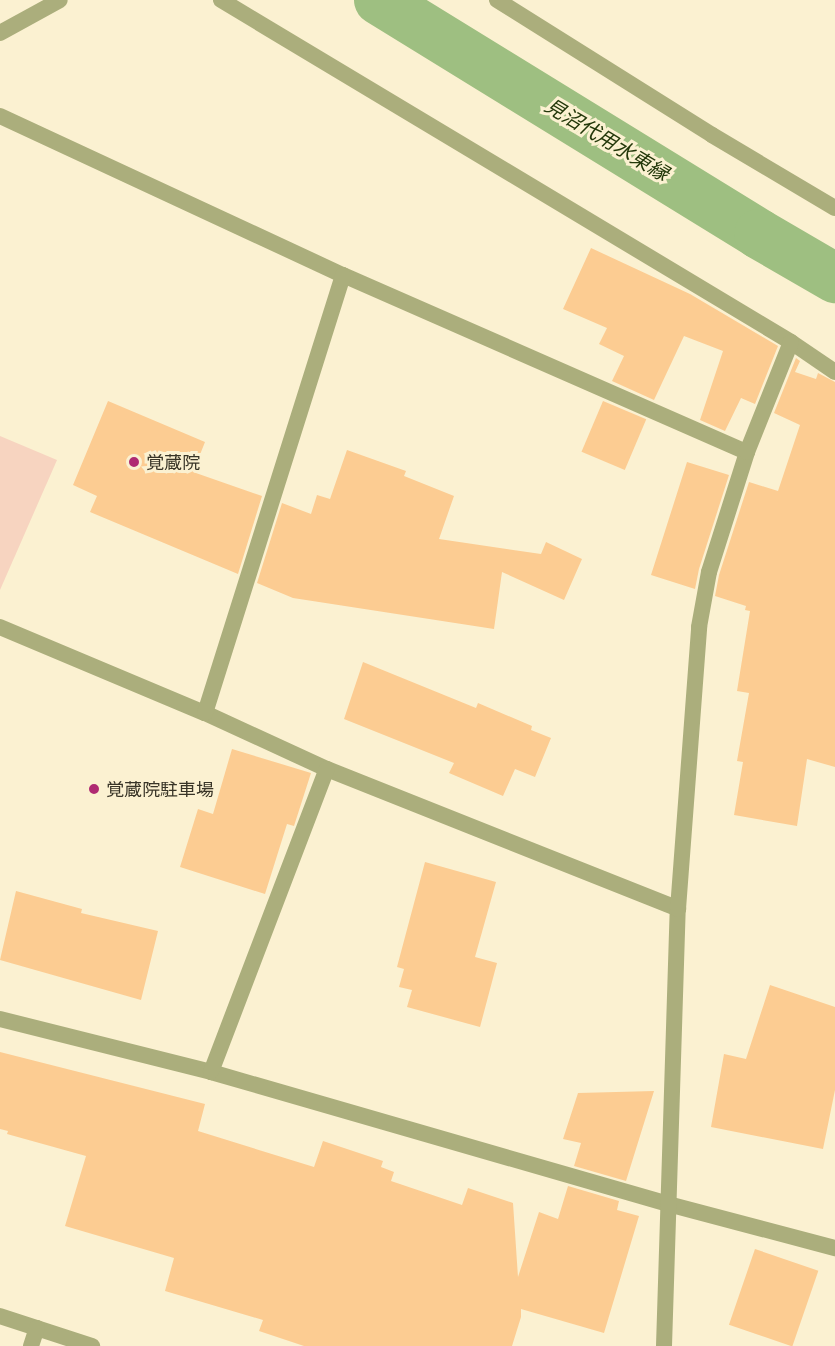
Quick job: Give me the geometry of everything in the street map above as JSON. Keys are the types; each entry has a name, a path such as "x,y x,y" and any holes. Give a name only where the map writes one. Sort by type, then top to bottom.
{"street":[{"path":"0,33 60,0"},
{"path":"221,0 792,342 835,372"},
{"path":"497,0 712,135 835,208"},
{"path":"0,116 343,275 747,452"},
{"path":"206,713 343,275"},
{"path":"664,1346 678,909 699,627 709,572 747,452 792,342"},
{"path":"0,627 206,713 327,769 678,909"},
{"path":"211,1072 327,769"},
{"path":"0,1019 211,1072 668,1204 835,1248"},
{"path":"0,1316 92,1346"},
{"path":"32,1346 37,1328"}],"shaded area":[{"path":"0,436 57,460 0,590"}],"building":[{"path":"591,248 690,294 778,346 755,404 741,398 725,431 700,420 723,351 684,336 654,400 612,381 624,356 599,344 607,328 563,309"},
{"path":"796,358 800,361 795,372 816,379 818,373 835,382 835,767 807,759 797,826 734,815 743,762 737,761 749,693 737,691 750,611 745,610 746,606 715,596 719,575 749,482 778,491 800,425 774,413"},
{"path":"108,401 205,442 193,472 262,496 238,574 90,512 97,496 73,485"},
{"path":"603,401 646,419 625,470 582,452"},
{"path":"347,450 406,471 404,476 454,496 439,539 541,554 546,542 582,559 564,600 502,572 494,629 293,598 257,583 282,503 311,514 317,495 330,499"},
{"path":"687,462 729,475 699,569 695,589 651,575"},
{"path":"363,662 476,708 478,703 532,726 531,730 551,738 535,777 515,769 503,796 449,773 454,763 344,719"},
{"path":"232,749 311,773 294,826 287,824 265,894 180,867 198,809 213,814"},
{"path":"425,862 496,882 475,957 497,963 480,1027 407,1007 412,990 399,987 404,969 397,967"},
{"path":"16,891 82,909 81,913 158,931 141,1000 0,960"},
{"path":"770,985 835,1007 835,1090 823,1149 711,1127 724,1054 746,1059"},
{"path":"0,1052 205,1104 198,1131 314,1167 323,1141 383,1161 381,1167 394,1172 391,1181 462,1205 468,1188 513,1203 518,1277 539,1212 558,1219 568,1186 619,1201 617,1210 639,1216 604,1333 521,1309 521,1317 512,1346 304,1346 259,1331 263,1320 165,1291 174,1258 65,1226 86,1156 7,1134 8,1131 0,1129"},
{"path":"654,1091 626,1181 574,1166 581,1143 563,1139 578,1093"},
{"path":"755,1249 818,1271 792,1346 729,1325"}],"waterway":[{"name":"見沼代用水東縁","path":"379,0 759,234 835,278"}],"place":[{"name":"覚蔵院","path":"134,462"},
{"name":"覚蔵院駐車場","path":"94,789"}]}
